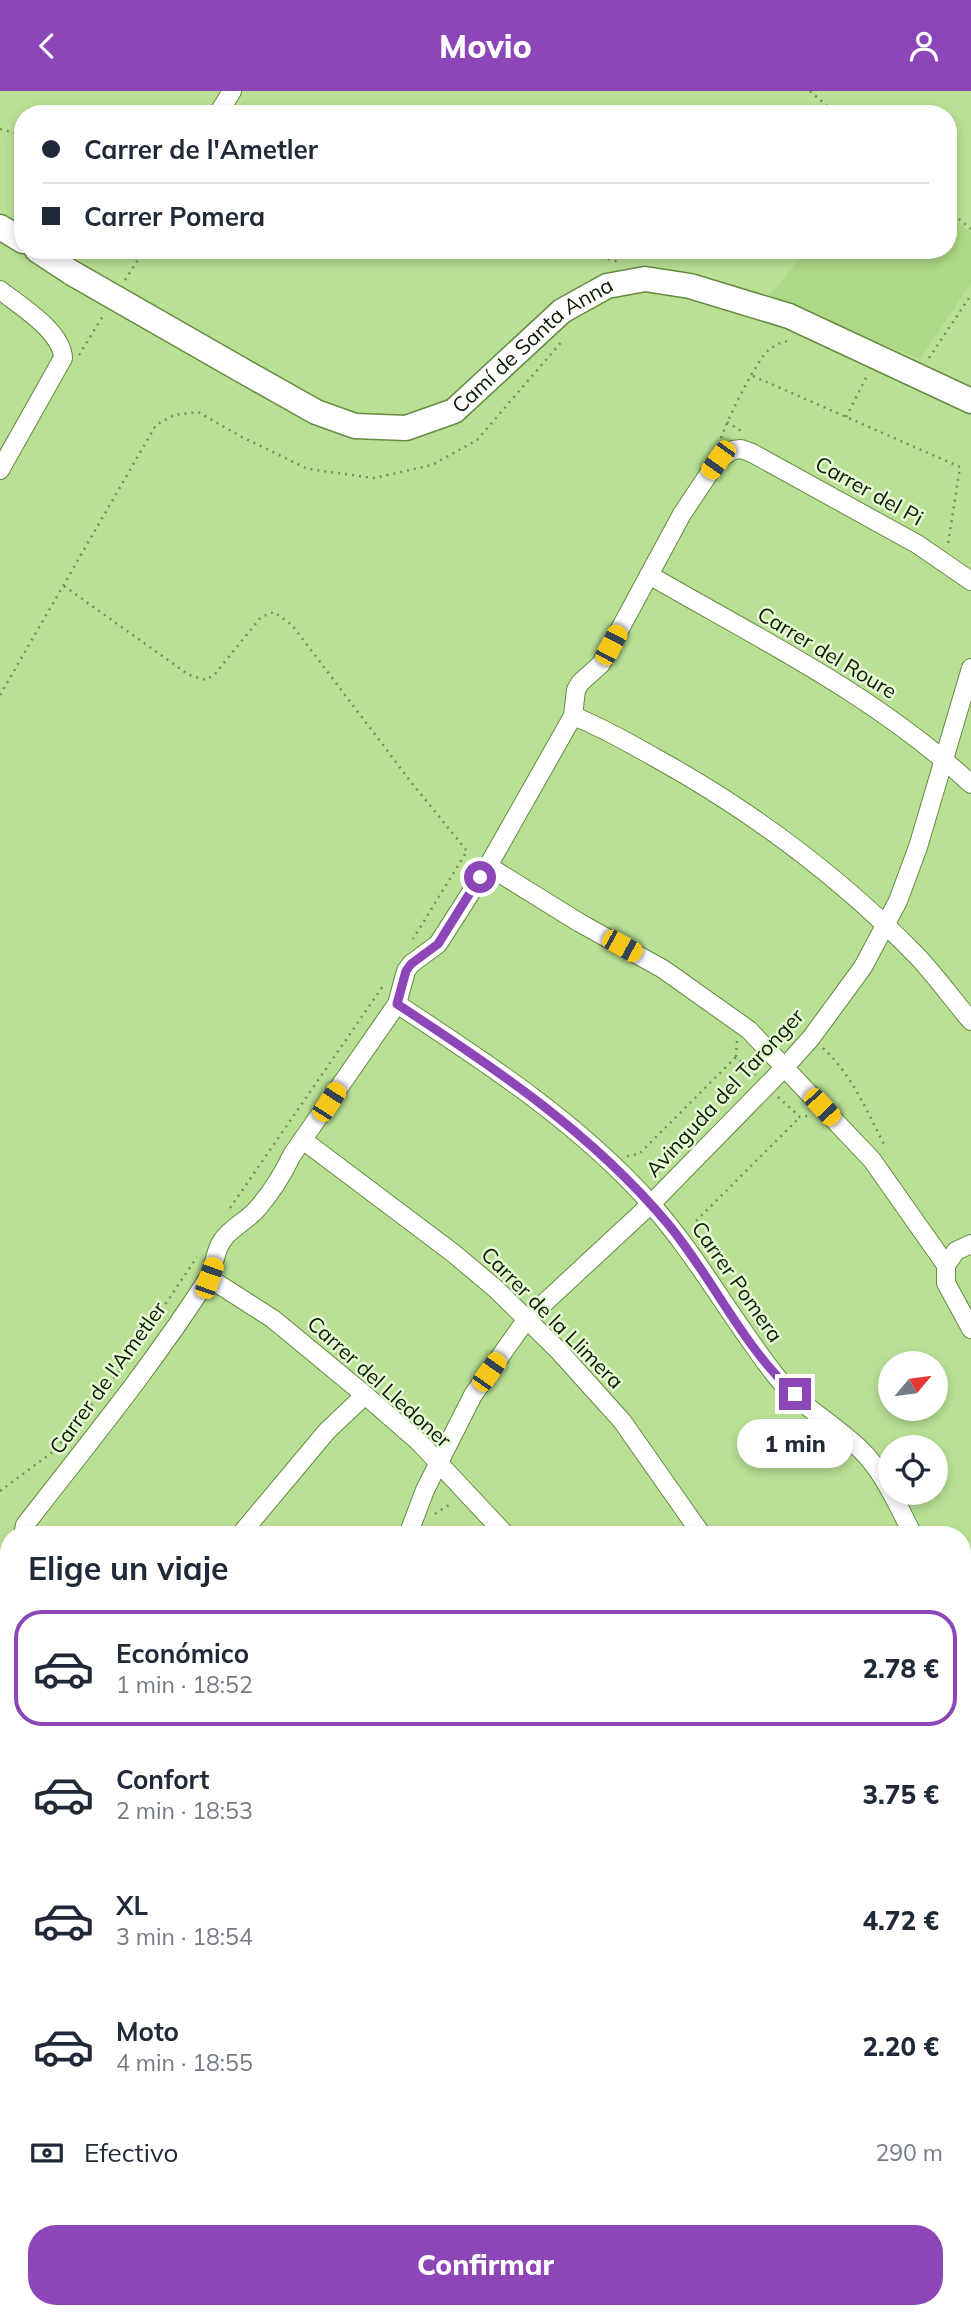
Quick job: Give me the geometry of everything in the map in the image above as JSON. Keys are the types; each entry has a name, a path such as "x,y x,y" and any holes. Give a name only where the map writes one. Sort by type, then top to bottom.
{"street":[{"name":"Camí de Santa Anna","path":"51,259 316,412 355,426 406,428 454,411 562,311 607,286 645,279 690,286 789,316 971,401"},
{"path":"0,290 45,326 62,350 63,358 0,470"},
{"name":"Carrer de l'Ametler","path":"24,1526 152,1361 209,1278 219,1245 226,1234 257,1209 282,1175 292,1155 397,1004 406,971 411,964 438,944 488,866 573,716 576,690 601,664 682,514 724,454 741,449"},
{"name":"Carrer del Pi","path":"741,449 917,544 971,581"},
{"name":"Carrer del Roure","path":"649,575 843,685 945,760 971,784"},
{"name":"Avinguda del Taronger","path":"412,1526 438,1464 473,1395 526,1320 651,1204 785,1067 811,1038 863,967 898,901 914,858 971,668"},
{"path":"573,716 597,725 709,787 796,849 919,957 971,1021"},
{"path":"488,866 580,923 663,969 748,1030 872,1160 946,1265 946,1283 971,1329"},
{"name":"Carrer Pomera","path":"397,1004 496,1070 568,1124 614,1165 684,1244 729,1313 778,1379 860,1449 879,1472 908,1526"},
{"name":"Carrer de la Llimera","path":"303,1140 453,1253 496,1289 558,1350 622,1421 696,1526"},
{"path":"946,1265 957,1251 971,1244"},
{"name":"Carrer del Lledoner","path":"209,1278 273,1319 365,1395 419,1442 497,1526"},
{"path":"248,1526 327,1431 365,1395"}],"path":[{"path":"810,91 826,105"},
{"path":"957,217 971,229"},
{"path":"609,259 625,263 645,279"},
{"path":"917,376 971,295"},
{"path":"0,695 156,425 174,415 198,412 308,469 374,478 432,465 477,440 564,338"},
{"path":"708,474 727,422 765,354 780,342 799,339"},
{"path":"846,417 869,372"},
{"path":"753,376 960,467 948,546"},
{"path":"64,586 188,675 206,680 215,674 261,617 274,612 292,625 403,772 467,851 413,940"},
{"path":"228,1212 384,985"},
{"path":"623,1156 639,1154 736,1057 738,1039"},
{"path":"823,1048 851,1080 888,1152"},
{"path":"736,1057 800,1117"},
{"path":"693,1237 694,1223 800,1117 815,1114"},
{"path":"0,1491 54,1451 125,1364 197,1257"},
{"path":"431,1524 435,1514 447,1506 456,1505"}],"shaded area":[{"path":"957,222 971,233 971,283 920,359 767,298 800,259 957,259"}],"route":[{"path":"480,877 438,944 411,964 406,971 397,1004 496,1070 568,1124 614,1165 684,1244 729,1313 778,1379 795,1394"}]}
